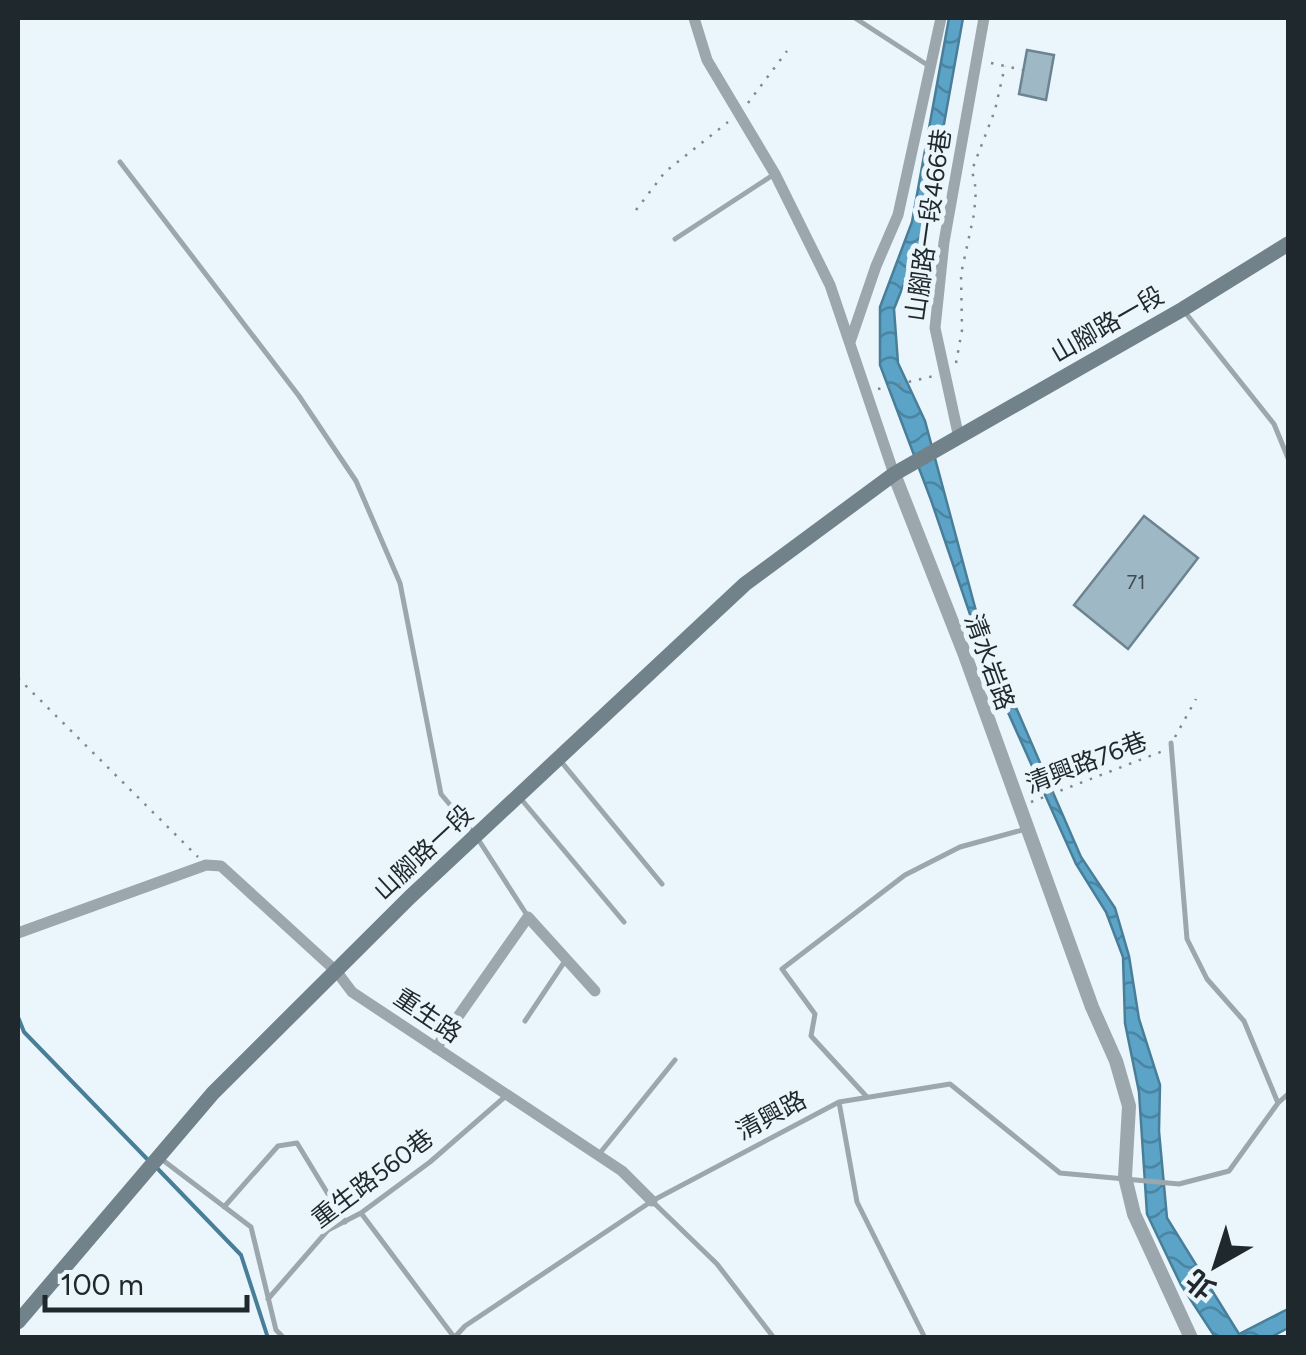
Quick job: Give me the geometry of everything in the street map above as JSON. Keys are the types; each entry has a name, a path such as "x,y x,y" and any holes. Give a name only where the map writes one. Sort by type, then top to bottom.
{"main road":[{"name":"山腳路一段","path":"18,1322 213,1092 410,897 745,584 902,471 1288,244"}],"street":[{"name":"清水岩路","path":"694,18 707,60 776,174 830,285 902,471 1019,806 1092,1007 1116,1061 1129,1106 1125,1177 1134,1214 1191,1338"},
{"path":"850,342 898,215 941,18"},
{"name":"山腳路一段466巷","path":"954,441 935,328 944,242 984,18"},
{"path":"18,933 206,865"},
{"name":"重生路","path":"206,865 222,866 337,972 352,992 622,1171 652,1201"},
{"path":"436,1048 528,917 595,991"}],"lane":[{"path":"854,18 932,67"},
{"path":"120,162 299,396 356,481 400,584 441,794 476,836 528,917"},
{"path":"675,240 776,174"},
{"path":"1182,309 1274,424 1288,458"},
{"path":"1171,742 1187,939 1207,980 1244,1020 1278,1103 1288,1094"},
{"path":"559,759 662,884"},
{"path":"519,797 624,922"},
{"path":"867,1098 811,1036 815,1014 782,969 905,875 960,847 1028,829"},
{"path":"524,1021 566,959"},
{"path":"598,1155 675,1060"},
{"name":"清興路","path":"454,1337 652,1201 839,1102 950,1084 1060,1174 1179,1184 1229,1170 1278,1103"},
{"name":"重生路560巷","path":"268,1300 328,1230 361,1213 430,1162 507,1095"},
{"path":"839,1102 858,1202 925,1338"},
{"path":"224,1207 278,1146 297,1144 345,1222"},
{"path":"158,1156 251,1228 276,1330 284,1338"},
{"name":"重生路","path":"652,1201 717,1264 774,1338"},
{"path":"361,1213 454,1337"}],"path":[{"path":"636,210 665,172 741,112 787,51"},
{"path":"975,60 1023,70"},
{"path":"878,389 943,373 958,362 961,274 976,190 972,170 996,110 1005,66"},
{"path":"18,678 206,865"},
{"name":"清興路76巷","path":"1019,806 1163,751 1196,700"}],"water":[{"path":"949,18 963,18 925,230 894,309 898,363 925,421 976,611 1081,857 1115,908 1129,956 1139,1019 1160,1085 1159,1131 1167,1218 1239,1334 1288,1309 1288,1328 1271,1337 1215,1337 1181,1285 1147,1214 1139,1092 1125,1023 1123,957 1106,912 1076,864 989,670 880,365 880,307 912,222"}],"building":[{"path":"1027,50 1054,55 1046,100 1019,94"},
{"path":"1144,516 1198,558 1128,649 1074,605"}],"waterway":[{"path":"18,1017 24,1032 149,1161"},
{"path":"156,1167 241,1255 268,1338"}]}
